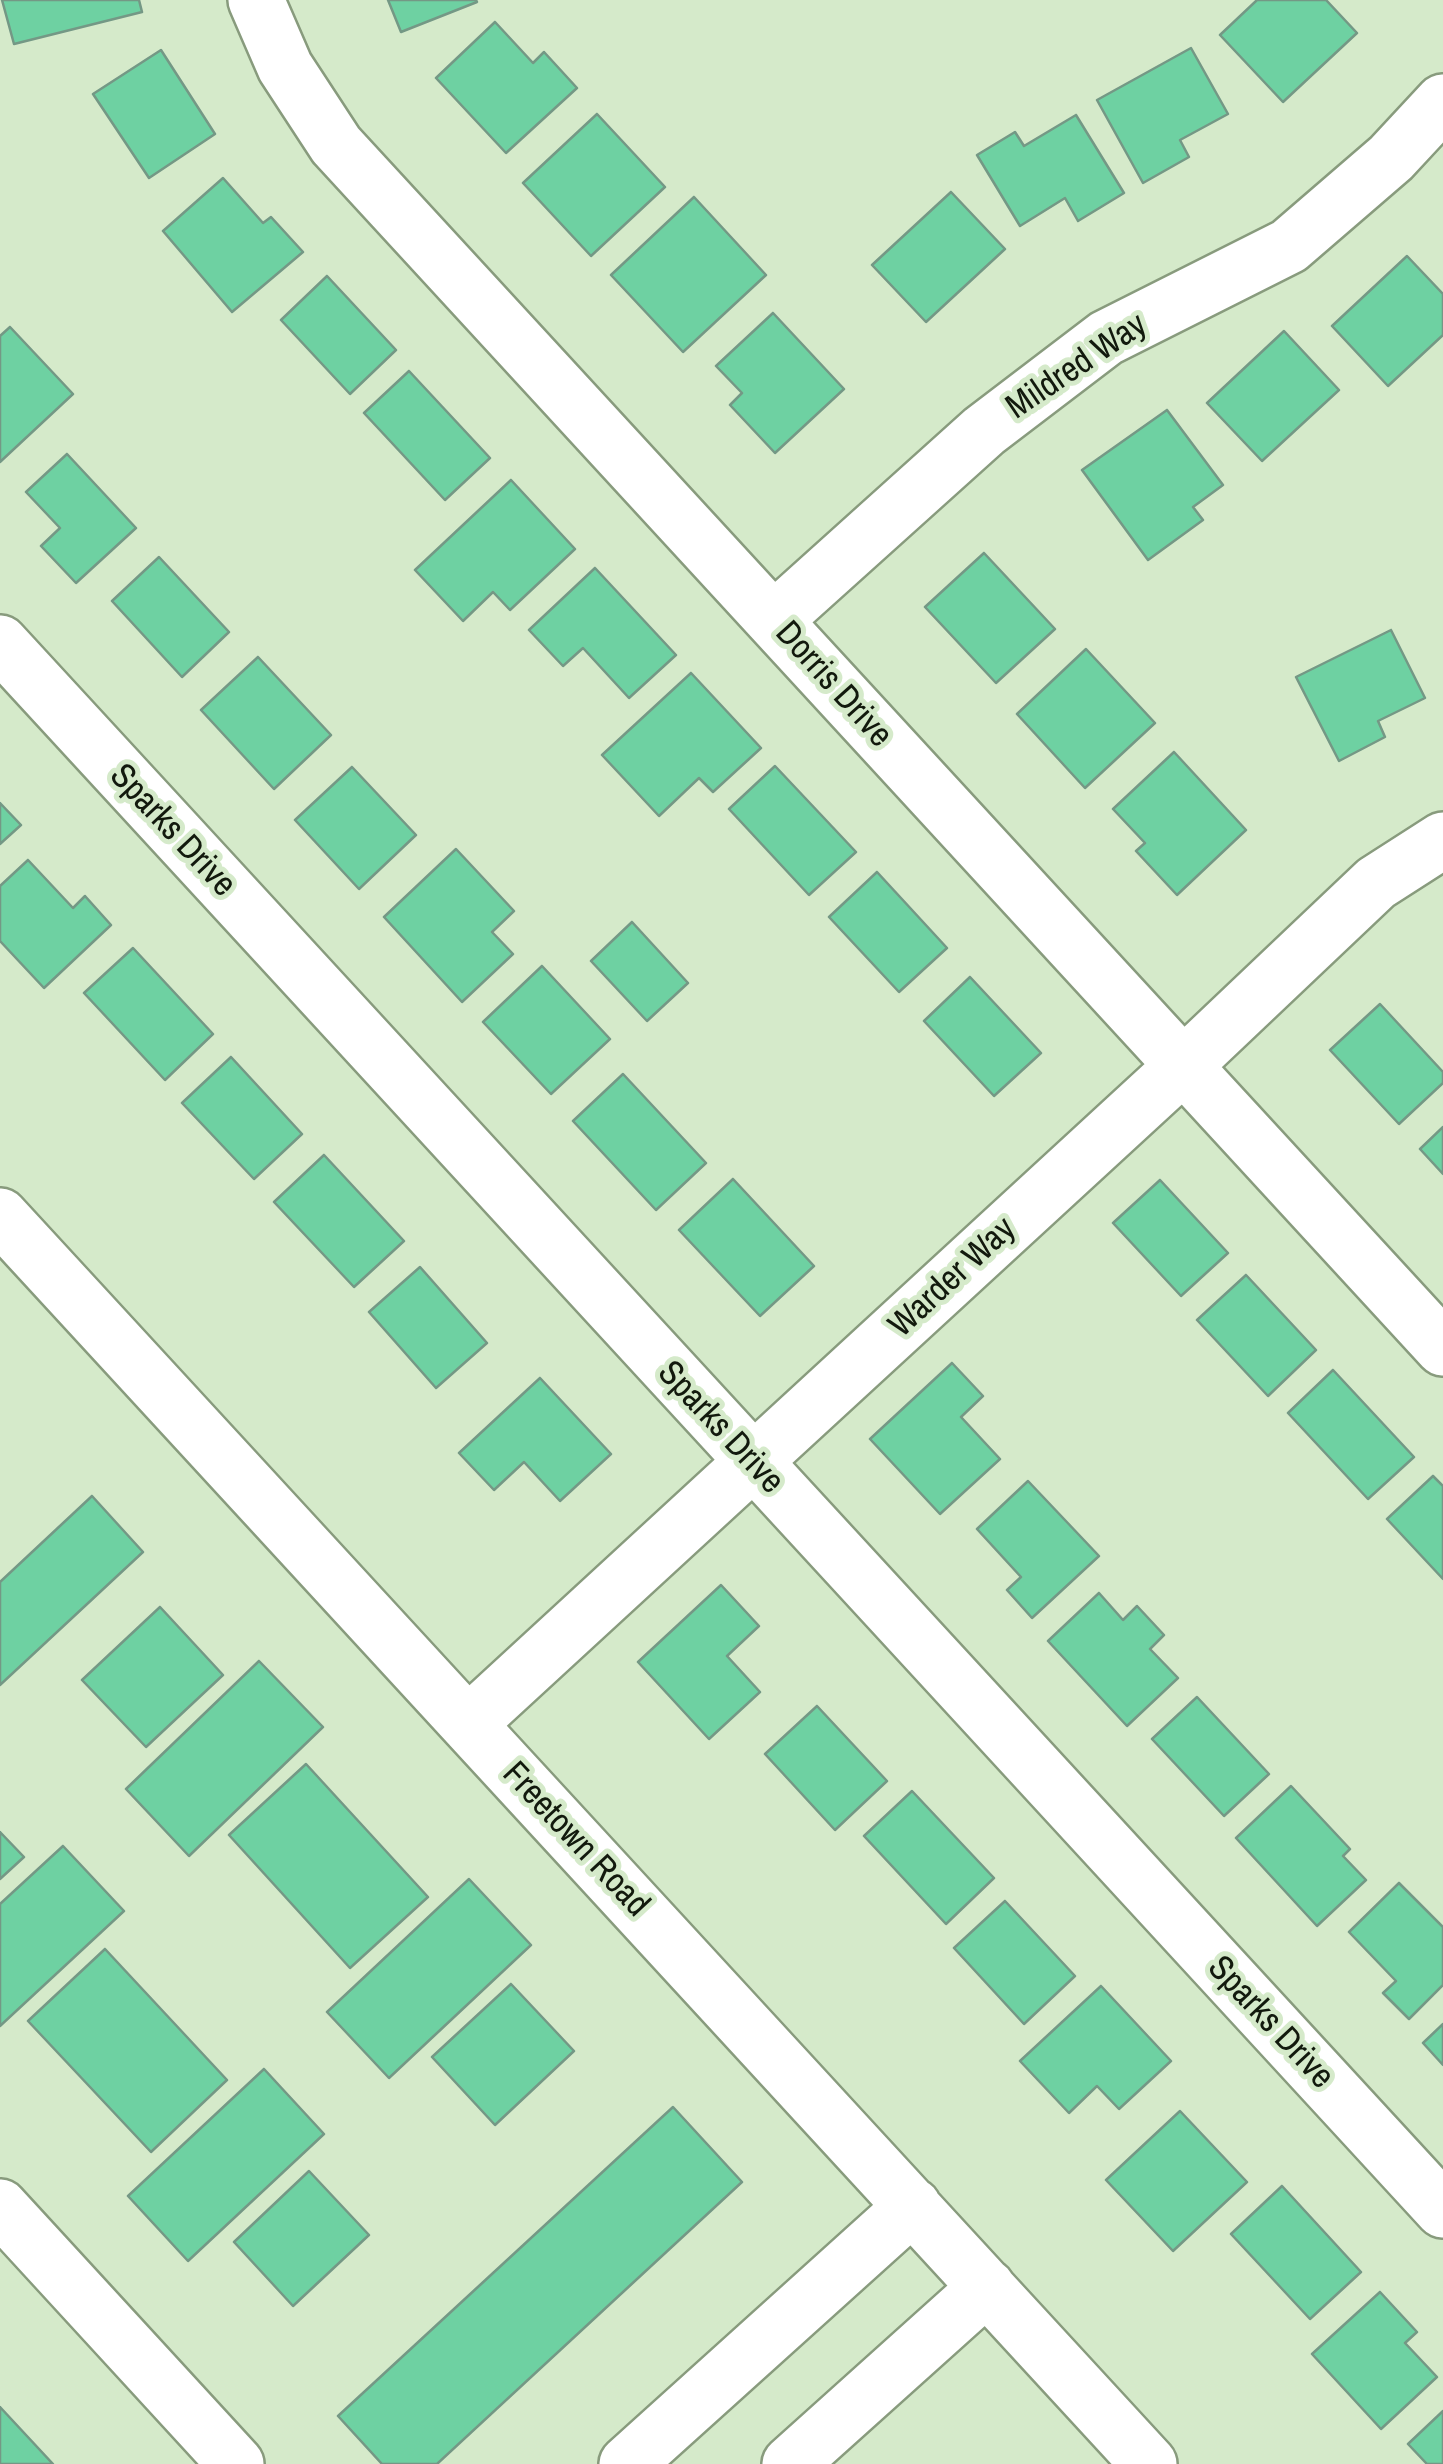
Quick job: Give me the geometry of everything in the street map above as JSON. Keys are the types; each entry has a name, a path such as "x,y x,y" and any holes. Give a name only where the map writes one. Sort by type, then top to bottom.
{"street":[{"name":"Dorris Drive","path":"256,0 285,68 336,144 1443,1348"},
{"name":"Mildred Way","path":"774,620 984,431 1106,338 1289,246 1391,158 1443,102"},
{"name":"Sparks Drive","path":"0,643 1443,2210"},
{"name":"Warder Way","path":"468,1724 1182,1067 1376,883 1443,840"},
{"name":"Freetown Road","path":"0,1216 1150,2464"},
{"path":"0,2206 236,2464"},
{"path":"627,2464 912,2206"},
{"path":"790,2464 987,2287"}],"building":[{"path":"2,0 139,0 142,12 14,44"},
{"path":"388,0 476,0 477,2 401,32"},
{"path":"1257,0 1326,0 1357,33 1283,102 1220,35"},
{"path":"495,22 533,63 544,52 577,88 506,153 436,78"},
{"path":"1191,48 1228,114 1180,140 1189,157 1143,183 1097,100"},
{"path":"161,50 215,134 149,178 93,94"},
{"path":"597,114 665,187 591,256 523,183"},
{"path":"1076,115 1124,193 1078,221 1065,198 1020,226 977,155 1015,132 1024,146"},
{"path":"223,178 263,223 271,217 303,252 232,312 163,231"},
{"path":"951,192 1005,249 926,322 872,265"},
{"path":"694,197 766,275 683,352 611,275"},
{"path":"1407,256 1443,294 1443,335 1388,386 1332,326"},
{"path":"327,276 396,350 350,394 281,320"},
{"path":"773,313 844,389 775,453 730,405 742,393 716,366"},
{"path":"10,327 73,394 0,462 0,336"},
{"path":"1284,331 1339,390 1262,461 1207,403"},
{"path":"409,371 490,458 445,500 364,413"},
{"path":"1167,410 1223,485 1193,507 1203,520 1148,560 1082,470"},
{"path":"67,454 136,528 76,583 41,546 60,528 26,492"},
{"path":"511,480 575,549 510,610 493,592 463,621 415,570"},
{"path":"984,553 1055,629 996,683 925,607"},
{"path":"159,557 229,632 182,677 112,601"},
{"path":"595,568 676,655 629,698 583,648 563,666 529,630"},
{"path":"1391,630 1425,698 1378,721 1385,737 1339,761 1296,677"},
{"path":"1086,649 1155,723 1085,788 1017,714"},
{"path":"258,657 331,735 274,789 201,710"},
{"path":"691,673 761,748 713,792 699,778 659,816 602,755"},
{"path":"1174,752 1246,830 1177,895 1136,851 1145,843 1113,809"},
{"path":"775,766 856,852 809,895 729,809"},
{"path":"352,767 416,835 359,889 295,820"},
{"path":"0,803 21,825 0,844"},
{"path":"456,849 514,911 492,932 513,954 462,1002 384,917"},
{"path":"28,860 73,908 85,896 111,925 44,988 0,941 0,886"},
{"path":"877,872 947,948 899,992 829,917"},
{"path":"632,922 688,983 647,1021 591,961"},
{"path":"133,948 213,1034 165,1080 84,993"},
{"path":"542,966 610,1039 551,1094 483,1022"},
{"path":"970,977 1041,1053 994,1096 924,1021"},
{"path":"1380,1004 1443,1072 1443,1083 1399,1124 1330,1050"},
{"path":"231,1057 302,1134 254,1179 182,1103"},
{"path":"623,1074 706,1163 656,1210 573,1121"},
{"path":"1443,1127 1443,1174 1420,1149"},
{"path":"324,1155 404,1241 354,1287 274,1202"},
{"path":"733,1179 814,1266 760,1316 679,1230"},
{"path":"1160,1180 1228,1253 1181,1296 1113,1223"},
{"path":"420,1267 487,1343 436,1388 369,1312"},
{"path":"1246,1275 1316,1350 1268,1396 1197,1320"},
{"path":"952,1363 983,1396 961,1417 1000,1459 940,1514 870,1439"},
{"path":"1333,1370 1414,1457 1368,1499 1288,1413"},
{"path":"540,1378 611,1454 560,1501 524,1462 494,1490 459,1453"},
{"path":"1433,1476 1443,1486 1443,1579 1387,1519"},
{"path":"1028,1481 1099,1556 1032,1618 1007,1590 1021,1577 977,1529"},
{"path":"92,1496 143,1552 0,1685 0,1582"},
{"path":"721,1585 759,1626 727,1656 760,1692 709,1739 638,1662"},
{"path":"1099,1593 1123,1620 1137,1606 1164,1635 1150,1649 1178,1678 1127,1726 1048,1641"},
{"path":"160,1607 223,1675 146,1747 82,1680"},
{"path":"259,1661 323,1727 189,1856 126,1789"},
{"path":"1197,1697 1269,1774 1224,1816 1152,1739"},
{"path":"817,1706 887,1781 835,1830 765,1754"},
{"path":"306,1764 428,1897 350,1968 229,1835"},
{"path":"1291,1786 1350,1849 1343,1856 1366,1880 1317,1926 1236,1838"},
{"path":"912,1791 994,1878 946,1924 864,1836"},
{"path":"0,1832 24,1857 0,1879"},
{"path":"63,1846 124,1911 0,2026 0,1904"},
{"path":"469,1879 531,1945 389,2078 327,2012"},
{"path":"1399,1883 1443,1927 1443,1985 1409,2019 1383,1993 1396,1981 1349,1932"},
{"path":"1005,1901 1075,1976 1024,2024 954,1948"},
{"path":"105,1949 227,2080 151,2152 28,2021"},
{"path":"511,1984 574,2051 495,2125 432,2057"},
{"path":"1101,1986 1171,2061 1119,2109 1097,2086 1069,2113 1020,2061"},
{"path":"1443,2024 1443,2065 1423,2043"},
{"path":"264,2069 324,2134 188,2261 128,2196"},
{"path":"673,2107 742,2182 437,2464 382,2464 338,2416"},
{"path":"1180,2111 1247,2182 1173,2251 1106,2180"},
{"path":"309,2171 369,2235 293,2306 234,2242"},
{"path":"1282,2186 1361,2272 1310,2319 1231,2234"},
{"path":"1380,2292 1417,2332 1405,2343 1437,2377 1381,2429 1312,2354"},
{"path":"0,2407 53,2464 0,2464"},
{"path":"1443,2411 1443,2464 1427,2464 1408,2444"}]}
